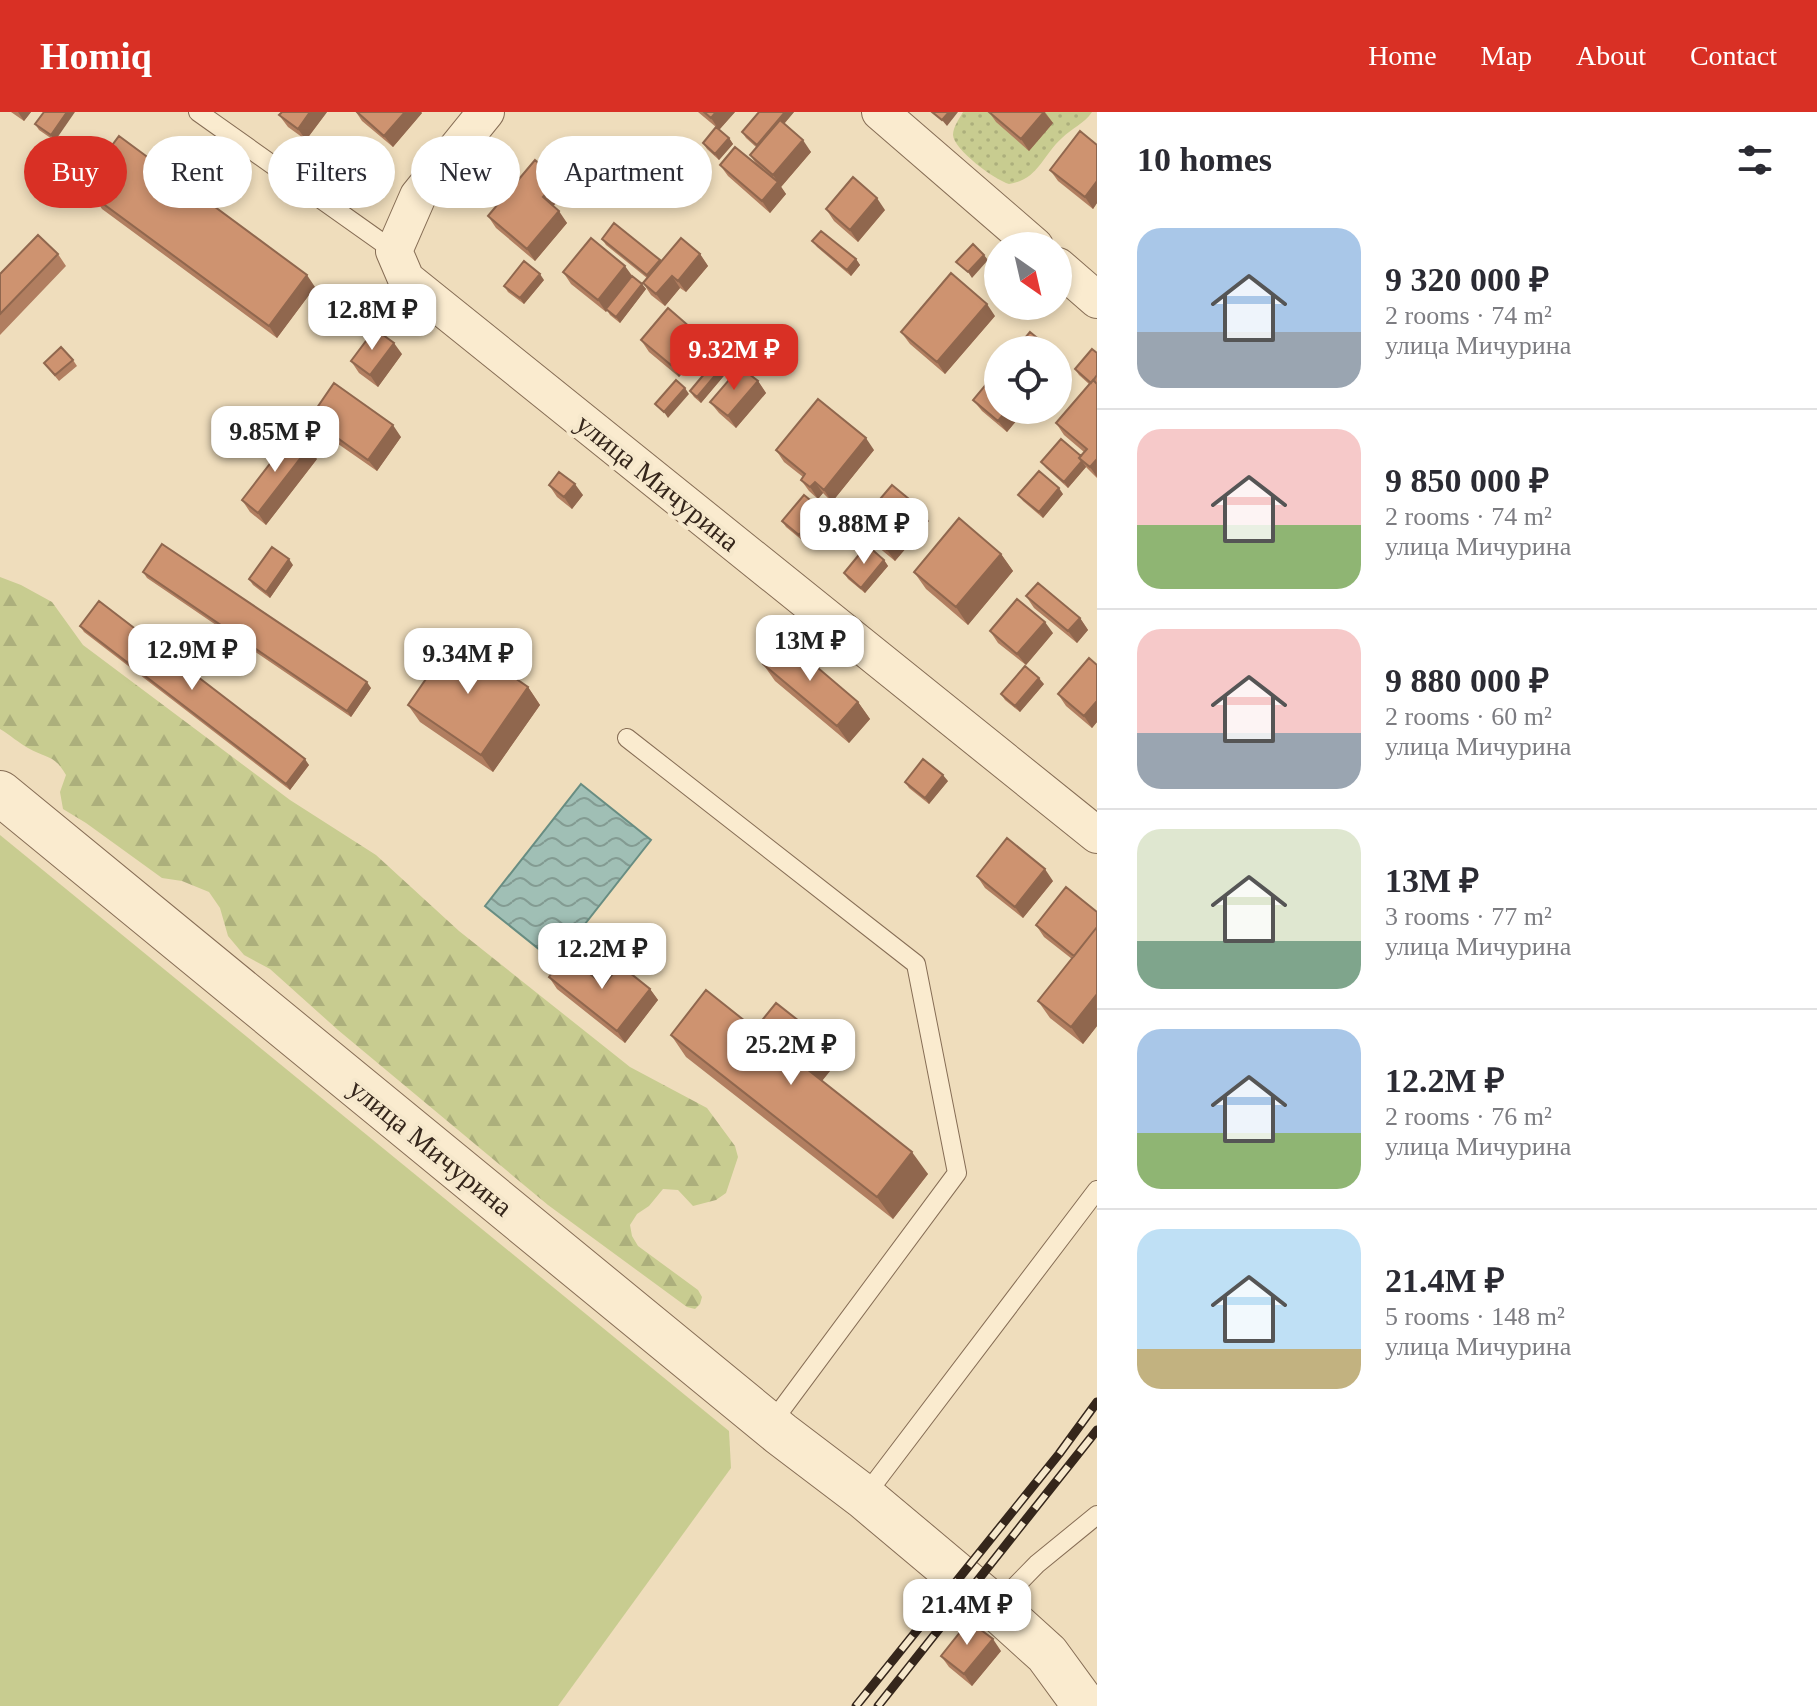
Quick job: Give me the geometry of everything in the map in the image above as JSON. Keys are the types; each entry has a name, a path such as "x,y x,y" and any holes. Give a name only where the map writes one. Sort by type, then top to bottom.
{"street":[{"path":"400,265 418,196 486,112"},
{"path":"880,112 1019,232"},
{"name":"улица Мичурина","path":"400,265 1097,835"},
{"path":"1072,278 1097,300"},
{"name":"улица Мичурина","path":"0,793 995,1607 1047,1654 1085,1706"}],"lane":[{"name":"улица Мичурина","path":"198,112 400,265"},
{"path":"627,738 916,964 957,1173 770,1425"},
{"path":"864,1497 1097,1190"},
{"path":"995,1607 1037,1564 1097,1515"}],"green space":[{"path":"963,112 1092,112 1055,145 1034,172 1019,182 1009,184 976,164 955,141 954,129"},
{"path":"0,577 52,602 83,645 290,800 376,855 459,931 630,1067 707,1108 735,1146 738,1157 726,1193 716,1200 693,1206 678,1190 663,1189 630,1225 638,1246 698,1290 702,1297 695,1309 687,1307 548,1205 338,1030 270,969 244,955 228,936 220,908 209,892 182,881 162,878 63,809 60,792 66,775 62,768 54,760 28,748 0,729"},
{"path":"0,835 729,1431 731,1468 558,1706 0,1706"}],"water":[{"path":"581,784 651,840 555,962 485,906"}],"building":[{"path":"44,112 67,112 51,135 35,124"},
{"path":"282,112 310,112 298,129 279,115"},
{"path":"357,112 405,112 384,136"},
{"path":"759,112 785,112 757,145 742,132"},
{"path":"932,112 949,112 942,120"},
{"path":"989,112 1044,112 1021,139"},
{"path":"780,120 803,140 773,175 750,155"},
{"path":"716,127 729,138 715,154 712,151 712,136 709,136"},
{"path":"1080,131 1097,145 1097,181 1085,197 1050,170"},
{"path":"127,142 143,154 143,208 216,208 307,275 269,326 109,208 127,208"},
{"path":"735,147 778,182 762,201 720,165"},
{"path":"535,160 536,208 556,208 559,211 527,249 488,216 495,208 520,208 520,178"},
{"path":"853,177 877,198 850,230 826,209"},
{"path":"614,223 660,260 647,275 602,239"},
{"path":"821,231 856,259 847,270 812,241"},
{"path":"38,235 58,254 0,314 0,274"},
{"path":"591,238 625,266 598,300 563,272"},
{"path":"681,238 700,254 678,281 672,276 656,294 643,283"},
{"path":"973,244 984,255 968,272 956,262"},
{"path":"524,261 540,274 520,298 504,286"},
{"path":"951,273 984,301 984,307 937,362 901,332"},
{"path":"632,276 642,284 616,317 606,309"},
{"path":"668,308 698,334 692,341 696,345 686,357 681,353 671,365 641,340"},
{"path":"375,329 394,343 370,375 351,361"},
{"path":"741,330 761,348 747,364 734,353 697,397 690,391"},
{"path":"61,347 73,360 55,375 44,363"},
{"path":"1092,349 1097,353 1097,375 1091,383 1075,369"},
{"path":"740,367 758,381 728,416 710,402"},
{"path":"676,380 685,388 664,412 655,404"},
{"path":"1093,380 1097,384 1097,459 1090,467 1079,458 1087,449 1057,424 1072,424 1072,404"},
{"path":"334,383 393,425 368,460 310,418"},
{"path":"984,387 984,409 973,400"},
{"path":"818,399 866,438 824,490 815,482 810,487 801,480 805,474 776,450"},
{"path":"292,435 309,447 258,513 242,500"},
{"path":"1061,439 1081,456 1082,461 1064,482 1041,462"},
{"path":"1039,471 1059,488 1039,512 1018,495"},
{"path":"559,472 575,484 564,497 549,485"},
{"path":"892,485 921,509 887,550 858,525"},
{"path":"804,495 821,509 799,535 782,521"},
{"path":"959,518 1001,554 956,607 914,572"},
{"path":"162,544 367,682 347,711 143,572"},
{"path":"867,545 884,560 861,588 844,573"},
{"path":"272,547 289,559 266,592 249,579"},
{"path":"1038,583 1080,618 1068,631 1026,596"},
{"path":"1017,599 1045,622 1017,654 990,631"},
{"path":"99,601 305,759 286,784 80,626"},
{"path":"455,637 528,687 481,755 408,705"},
{"path":"784,639 858,702 837,726 763,664"},
{"path":"1089,658 1097,665 1097,701 1084,716 1058,694"},
{"path":"1025,666 1039,678 1015,706 1001,694"},
{"path":"923,759 943,775 925,798 905,782"},
{"path":"1007,838 1045,869 1015,907 977,876"},
{"path":"1066,887 1097,912 1097,927 1074,956 1036,925"},
{"path":"1097,927 1097,994 1071,1027 1038,1001"},
{"path":"566,955 604,985 620,965 650,989 617,1031 549,977"},
{"path":"706,990 755,1029 776,1003 822,1039 802,1065 912,1152 877,1197 671,1035"},
{"path":"969,1621 993,1639 964,1674 941,1656"}],"railway":[{"path":"856,1706 1059,1454 1097,1402"},
{"path":"878,1706 1097,1430"}]}
